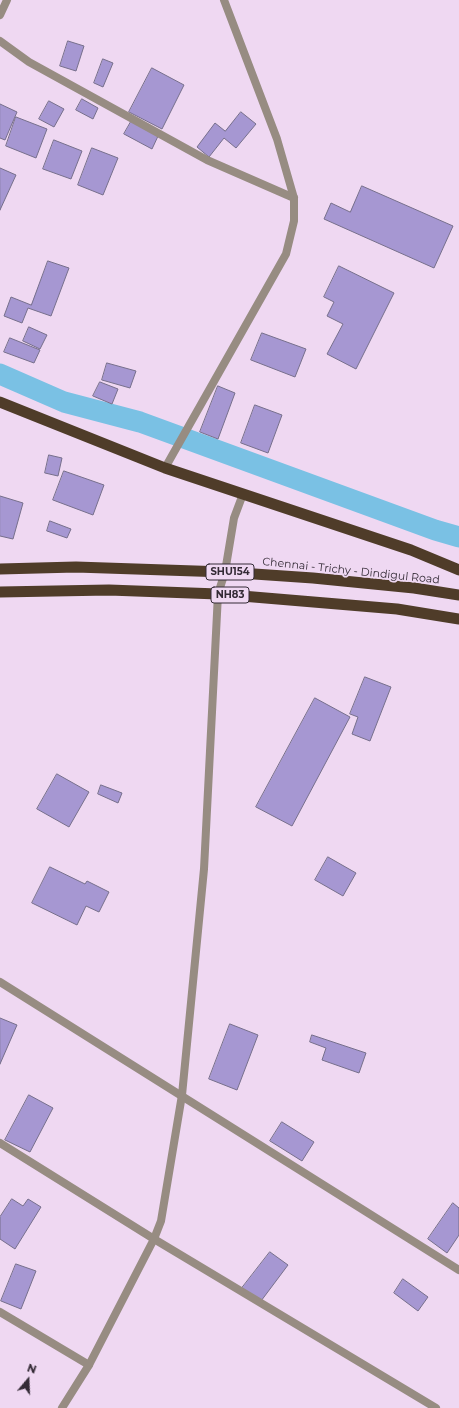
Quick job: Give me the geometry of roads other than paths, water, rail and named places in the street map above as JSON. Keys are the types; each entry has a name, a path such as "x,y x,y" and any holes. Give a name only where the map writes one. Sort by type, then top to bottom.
{"highway":[{"path":"0,402 165,468 411,550 459,570"},
{"name":"Chennai - Trichy - Dindigul Road","path":"0,569 76,568 226,572 313,578 414,588 459,595"},
{"name":"NH83","path":"0,592 109,590 218,594 397,609 459,619"}],"street":[{"path":"0,16 7,0"},
{"path":"165,468 286,254 294,221 294,198 277,139 224,0"},
{"path":"0,41 29,62 208,160 294,198"},
{"path":"62,1408 89,1365 154,1239 161,1221 182,1096 204,870 218,594 226,572 234,518 243,494"},
{"path":"0,982 459,1270"},
{"path":"0,1143 154,1239 436,1408"},
{"path":"0,1312 89,1365"}],"waterway":[{"path":"0,374 64,402 140,422 435,530 459,537"}]}
